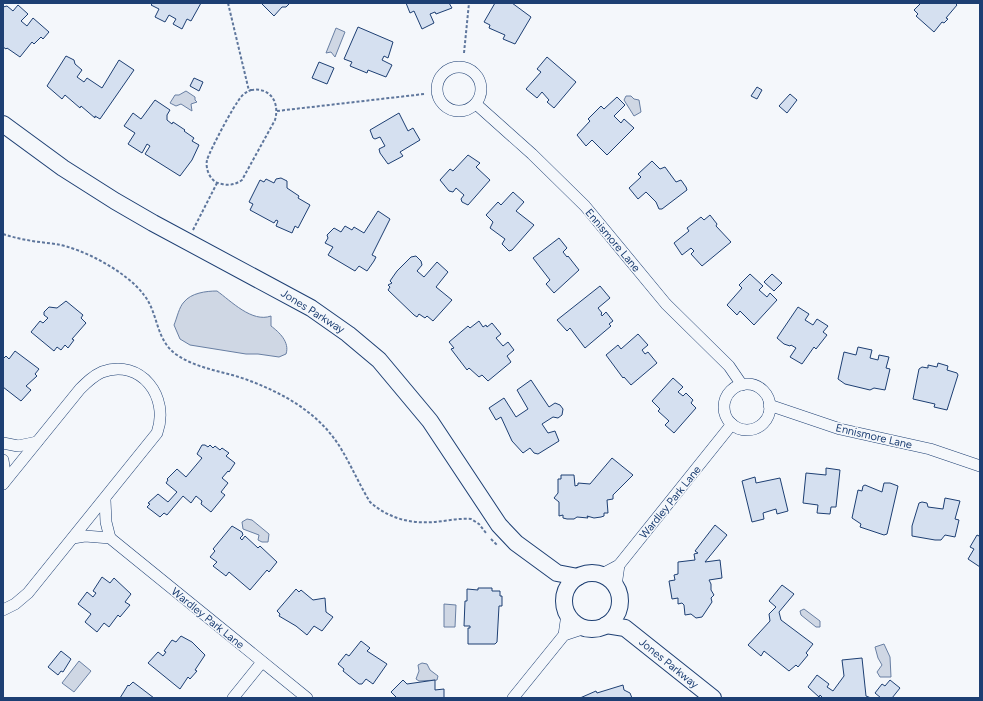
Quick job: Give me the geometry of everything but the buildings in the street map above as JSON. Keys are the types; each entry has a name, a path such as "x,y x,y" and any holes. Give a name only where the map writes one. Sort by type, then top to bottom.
{"street":[{"path":"456,67 469,69 475,73 480,79 482,87 481,95 476,104 466,111 458,112 444,106 437,93 439,80 443,74 456,67"},
{"name":"Ennismore Lane","path":"476,104 532,154 585,206 666,304 729,366 742,384"},
{"name":"Jones Parkway","path":"3,124 69,172 152,224 311,308 348,334 379,360 430,421 500,525 516,543 557,573 566,591"},
{"path":"3,484 80,389 98,374 117,369 130,371 146,381 155,392 160,404 160,425 157,433 28,593 15,604 3,610"},
{"path":"742,384 754,385 761,389 766,394 770,405 768,416 758,427 744,430 732,424 726,417 724,402 733,389 742,384"},
{"name":"Ennismore Lane","path":"770,405 840,429 930,449 980,466"},
{"name":"Wardley Park Lane","path":"602,574 619,565 732,424"},
{"path":"3,444 18,446 38,442"},
{"path":"3,460 5,473 3,484"},
{"path":"73,538 84,536 110,538 104,500"},
{"name":"Wardley Park Lane","path":"110,538 262,662 295,694 307,698"},
{"path":"616,586 619,565"},
{"name":"Jones Parkway","path":"557,573 578,576"},
{"path":"564,635 585,628 598,628 606,625 615,616 619,607 620,599 616,586 610,579 602,574 587,573 578,576 571,582 566,591 564,605 567,614 573,621 585,628"},
{"path":"619,607 625,628"},
{"path":"512,698 564,635 567,614"},
{"name":"Jones Parkway","path":"606,625 625,628 713,698"},
{"path":"233,698 262,662"}],"path":[{"path":"228,3 249,91"},
{"path":"464,53 469,3"},
{"path":"260,90 268,93 275,101 277,111 275,120 242,180 237,184 230,185 217,183 210,175 207,161 240,97 249,91 260,90"},
{"path":"277,111 424,94"},
{"path":"186,241 217,183"},
{"path":"3,234 30,242 56,244 73,249 98,260 128,279 145,296 162,338 176,355 198,366 234,375 276,391 308,411 335,440 370,502 379,510 391,516 415,523 471,519 479,524 500,548"}],"shaded area":[{"path":"336,28 345,32 335,57 331,52 326,53"},
{"path":"186,91 195,97 197,102 191,104 192,111 181,104 176,106 170,103 175,95 179,95"},
{"path":"626,96 631,96 634,99 639,100 641,112 634,116 624,100"},
{"path":"217,291 249,314 264,317 271,316 271,326 285,341 287,350 286,354 279,357 246,354 190,345 180,339 174,325 182,304 191,296 204,292"},
{"path":"247,519 252,520 269,534 268,542 258,540 259,535 243,529 242,522"},
{"path":"444,604 456,605 455,627 444,627"},
{"path":"804,609 820,621 820,627 816,627 801,615 800,611"},
{"path":"884,644 890,657 891,677 880,677 877,672 882,665 875,647"},
{"path":"79,661 91,671 74,692 62,683"},
{"path":"422,663 427,664 430,670 438,676 437,680 419,681 416,679 419,671 418,665"}]}
